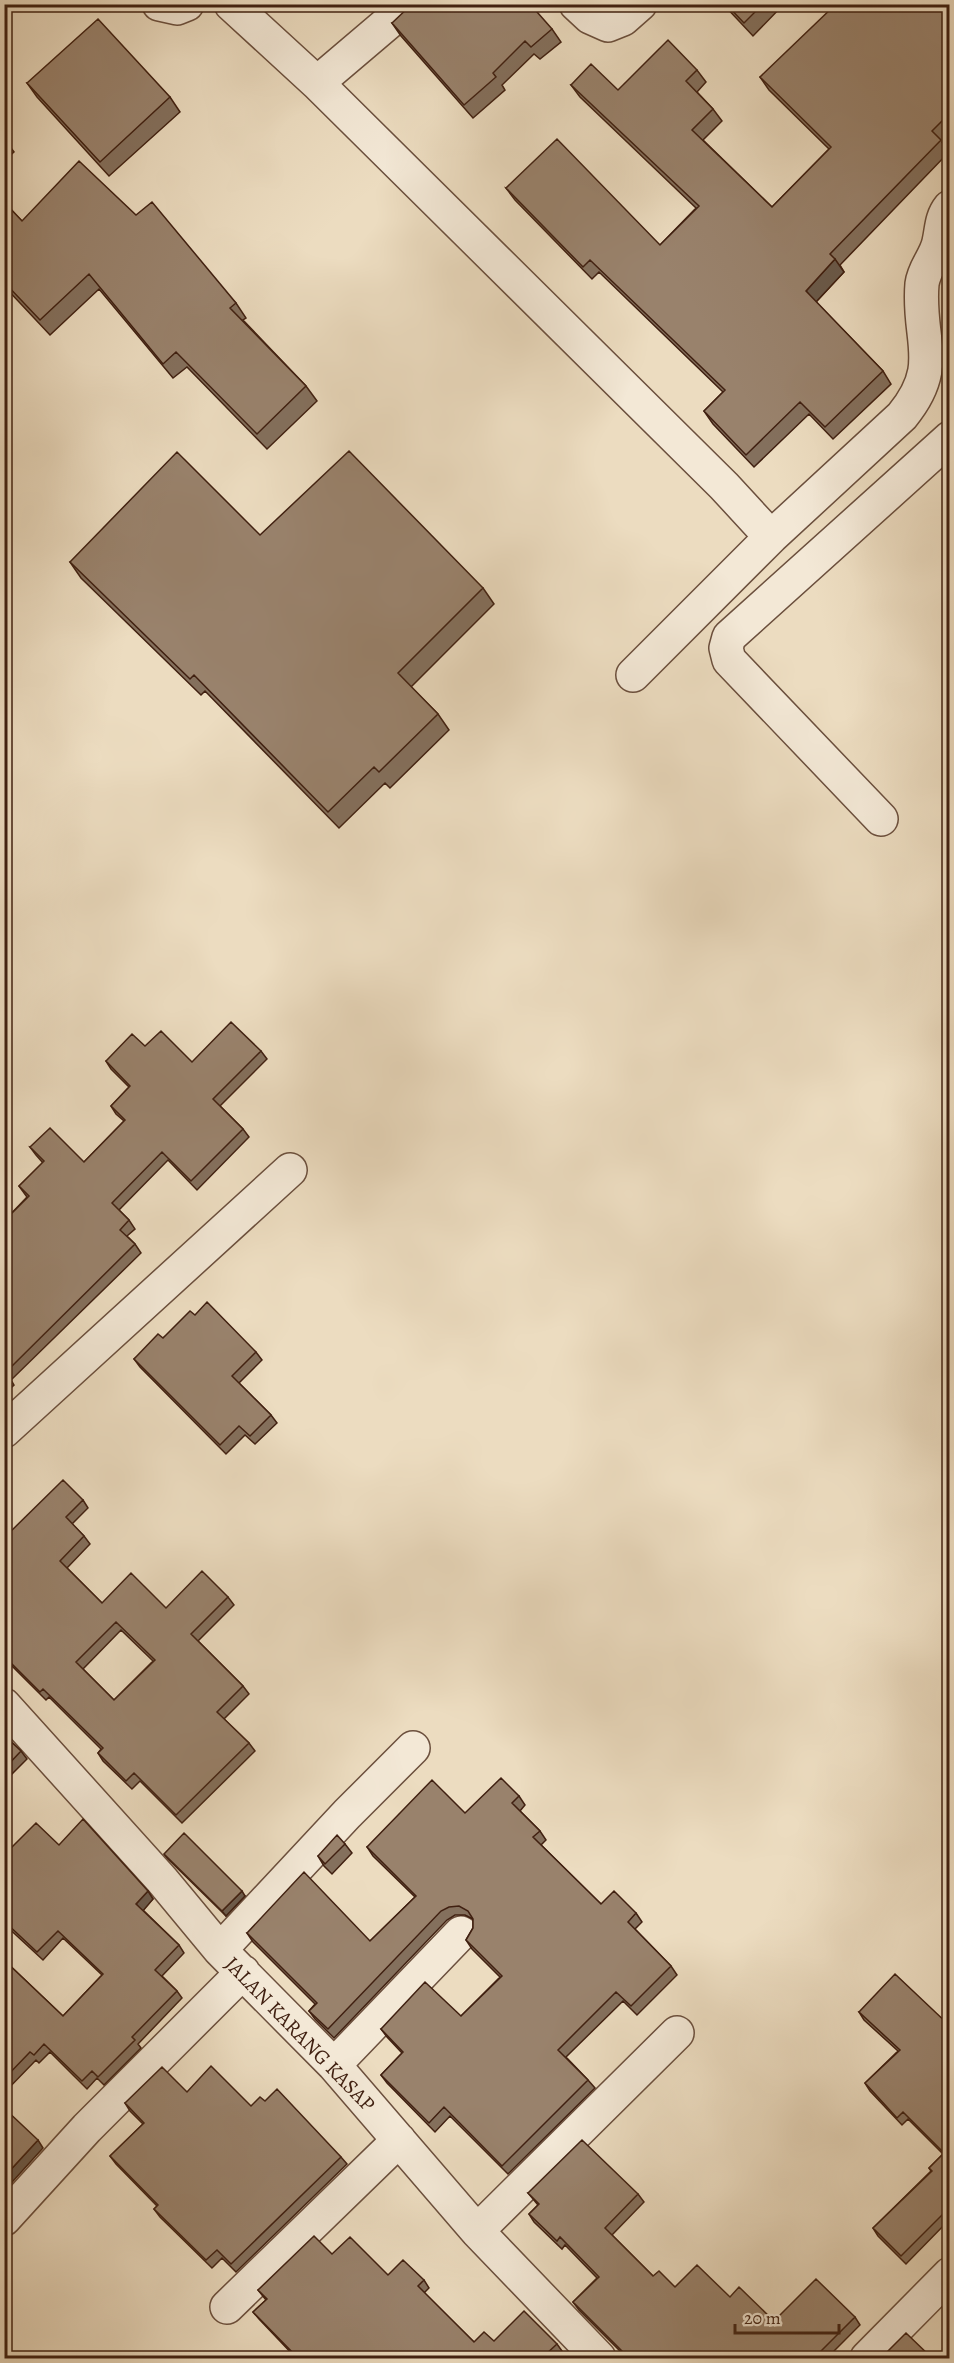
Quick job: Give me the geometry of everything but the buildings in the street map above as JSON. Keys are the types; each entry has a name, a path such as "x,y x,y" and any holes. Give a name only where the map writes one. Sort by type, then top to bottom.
{"street":[{"path":"159,4 177,8 187,4"},
{"path":"231,4 317,83 716,478 771,537"},
{"path":"317,83 410,4"},
{"path":"576,4 590,17 608,25 623,19 639,4"},
{"path":"633,675 771,537 902,416 914,401 927,365 922,286 924,271 944,242 940,226 950,207"},
{"path":"881,819 729,660 726,648 729,637 950,438"},
{"path":"4,1431 290,1170"},
{"name":"JALAN KARANG KASAP","path":"4,1705 162,1880 231,1961 334,2065 477,2231 599,2358"},
{"path":"10,2202 87,2128 231,1961 347,1814 413,1748"},
{"path":"334,2065 461,1933"},
{"path":"477,2231 677,2033"},
{"path":"227,2307 399,2140"},
{"path":"867,2358 950,2274"}]}
